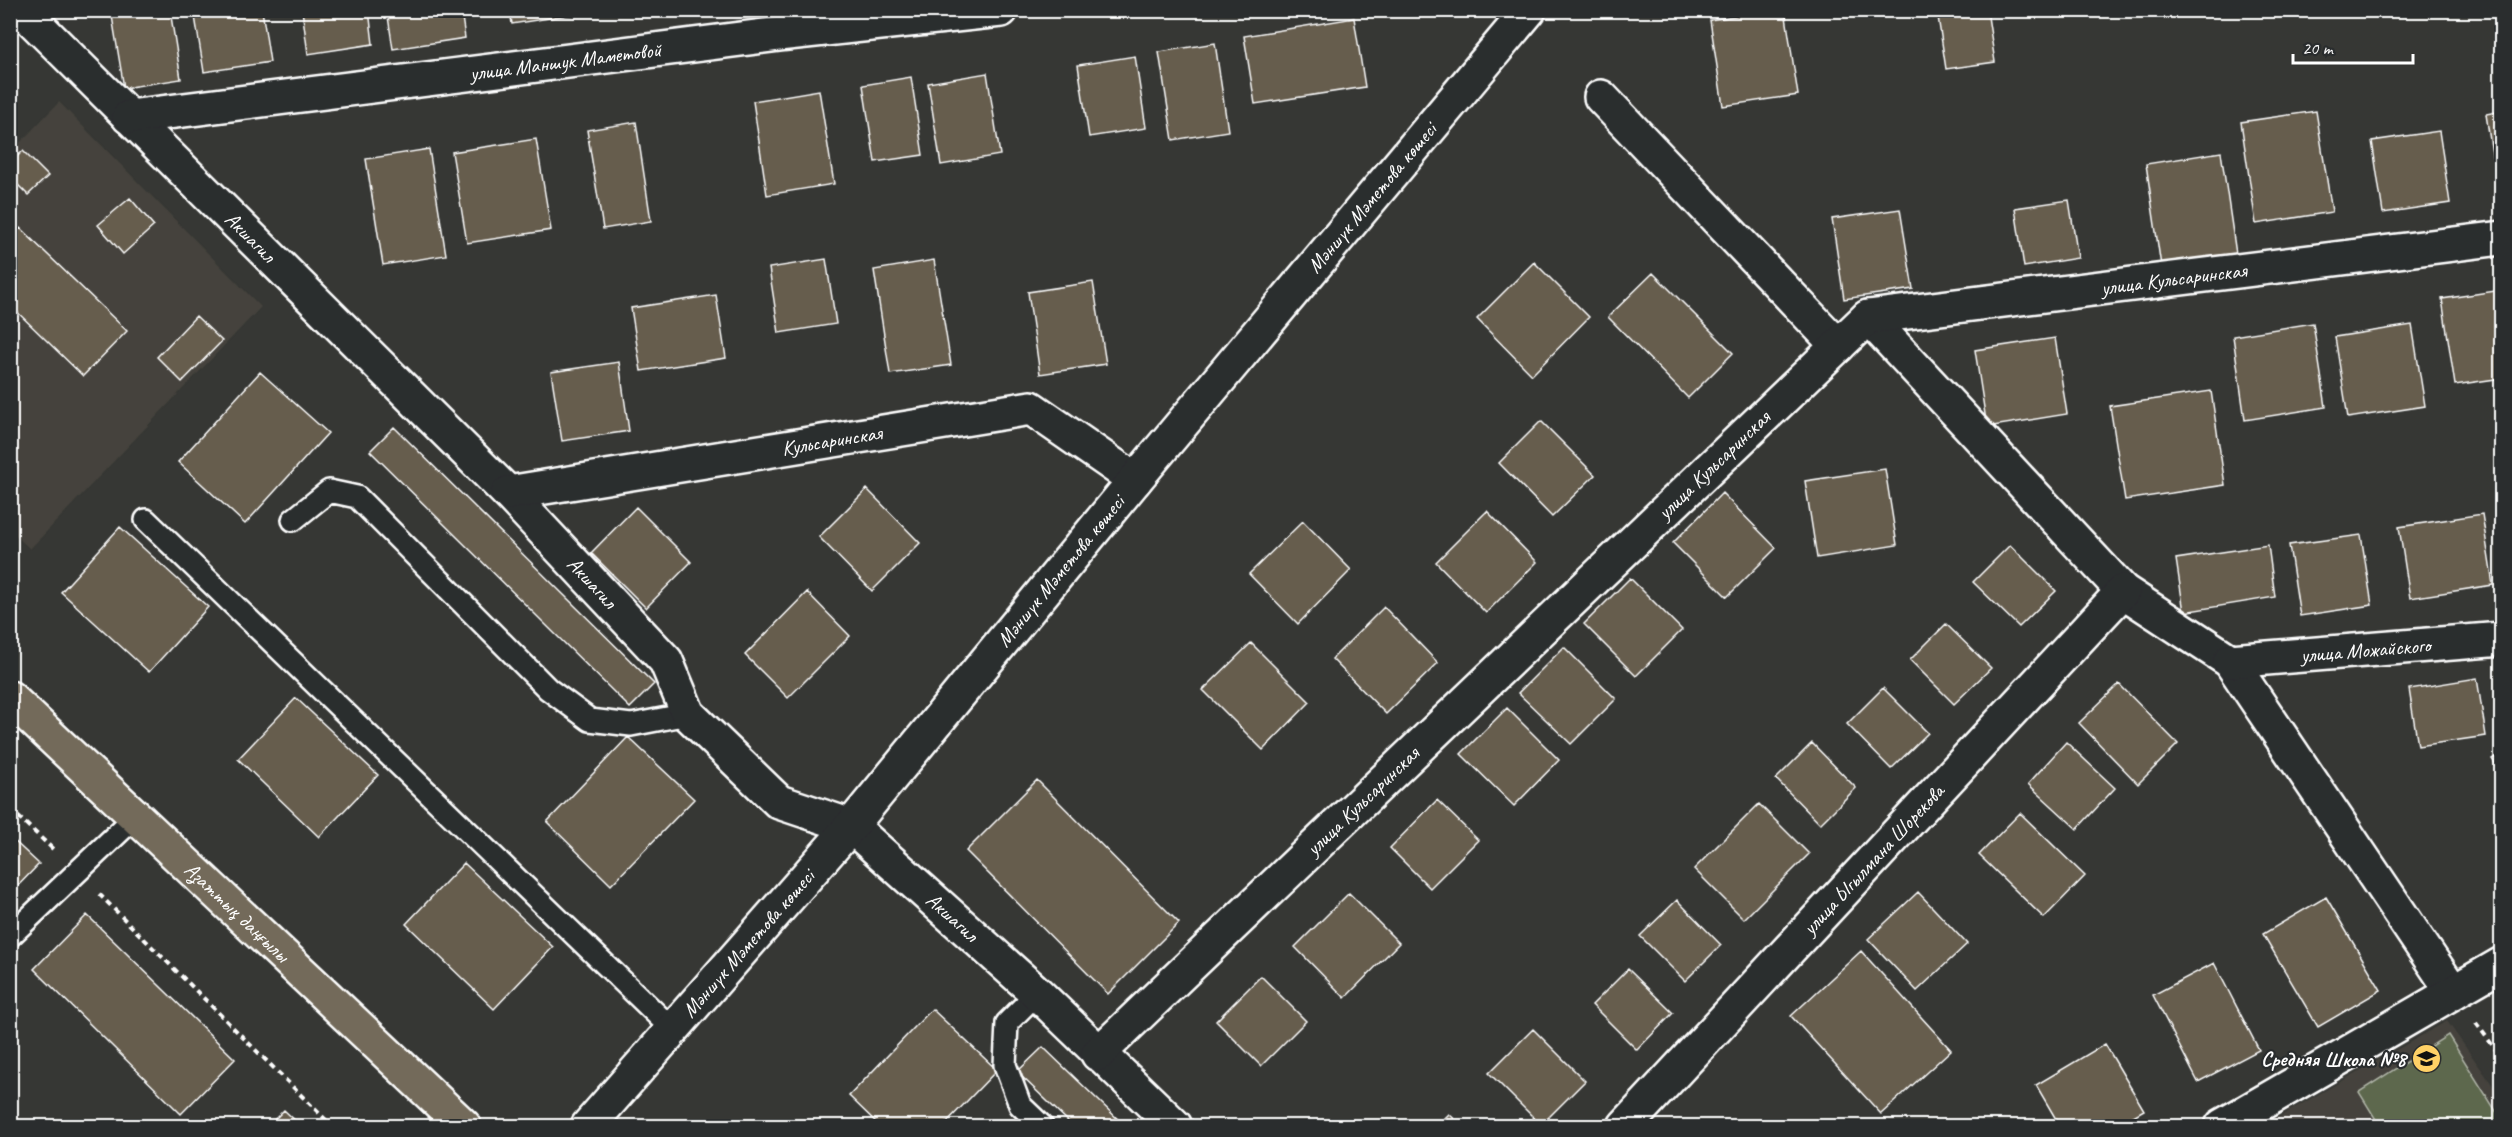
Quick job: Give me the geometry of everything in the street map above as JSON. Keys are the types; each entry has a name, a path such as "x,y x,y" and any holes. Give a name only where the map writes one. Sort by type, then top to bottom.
{"main road":[{"name":"Азаттық даңғылы","path":"10,698 464,1126"}],"street":[{"name":"Акшагил","path":"22,10 507,493 666,662 688,714 779,802 852,826 1037,993 1175,1126"},
{"name":"улица Маншук Маметовой","path":"129,117 778,22 1001,10"},
{"name":"Мәншүк Мәметова көшесі","path":"588,1126 852,826 1135,480 1529,10"},
{"path":"1601,97 1838,346"},
{"name":"улица Кульсаринская","path":"1098,1054 1868,317 2502,238"},
{"path":"1868,317 2123,591 2230,661 2453,992"},
{"name":"Кульсаринская","path":"507,493 1031,408 1135,480"},
{"name":"улица Ыгылмана Шорекова","path":"1624,1126 2123,591"},
{"name":"улица Можайского","path":"2230,661 2502,639"},
{"path":"2222,1126 2502,964"}],"lane":[{"path":"293,520 329,490 357,497 548,689 590,720 631,725 688,714"},
{"path":"146,520 673,1030"},
{"path":"10,936 136,816"},
{"path":"1037,993 1007,1023 1005,1065 1020,1105 1042,1126"}],"path":[{"path":"10,809 332,1126"},
{"path":"2453,992 2502,1058"}],"shaded area":[{"path":"59,102 261,307 30,549 10,530 10,153"},
{"name":"Средняя Школа №8","path":"2447,1021 2501,1097 2501,1126 2263,1126"}],"green space":[{"path":"2448,1035 2501,1119 2501,1126 2380,1126 2359,1092"}],"building":[{"path":"111,10 170,10 181,79 124,88"},
{"path":"194,10 262,10 270,62 204,72"},
{"path":"302,10 369,10 373,44 308,54"},
{"path":"387,10 461,10 465,38 393,49"},
{"path":"510,10 600,10 512,24"},
{"path":"1785,10 1798,95 1723,106 1710,20"},
{"path":"1937,10 1987,10 1995,62 1946,69"},
{"path":"1354,18 1365,87 1255,104 1244,36"},
{"path":"1215,43 1228,131 1173,140 1159,52"},
{"path":"1135,56 1146,128 1089,137 1078,65"},
{"path":"987,73 1000,155 941,165 928,83"},
{"path":"911,77 923,155 875,162 863,85"},
{"path":"819,90 834,184 767,195 753,101"},
{"path":"2316,111 2332,212 2256,224 2241,122"},
{"path":"2502,111 2502,206 2500,206 2486,114"},
{"path":"636,122 651,221 603,229 587,130"},
{"path":"2439,131 2450,203 2383,213 2372,141"},
{"path":"536,139 551,230 467,243 452,152"},
{"path":"429,149 446,255 383,265 366,159"},
{"path":"23,151 48,176 28,195 10,177 10,163"},
{"path":"2221,152 2236,254 2161,266 2146,164"},
{"path":"130,198 154,226 123,254 98,225"},
{"path":"2069,200 2078,258 2024,267 2015,208"},
{"path":"1900,209 1913,289 1844,299 1832,219"},
{"path":"20,228 127,331 83,376 10,305 10,238"},
{"path":"826,259 836,324 779,333 769,268"},
{"path":"934,260 951,365 890,374 874,270"},
{"path":"1534,262 1589,317 1532,375 1477,319"},
{"path":"1653,273 1733,353 1688,398 1608,317"},
{"path":"1093,282 1106,364 1040,374 1028,292"},
{"path":"2502,290 2502,378 2455,385 2442,299"},
{"path":"716,295 726,358 641,371 631,308"},
{"path":"196,316 222,341 182,382 157,357"},
{"path":"2313,323 2326,407 2245,420 2233,336"},
{"path":"2412,325 2425,406 2348,418 2335,337"},
{"path":"2055,338 2067,414 1987,427 1975,350"},
{"path":"619,362 629,431 562,441 551,372"},
{"path":"260,372 328,433 245,524 178,462"},
{"path":"2211,391 2225,485 2125,500 2110,406"},
{"path":"1541,421 1595,475 1552,517 1499,463"},
{"path":"394,427 654,684 630,708 370,451"},
{"path":"1885,469 1897,545 1817,558 1805,481"},
{"path":"867,489 920,543 872,591 819,537"},
{"path":"1722,493 1776,548 1727,597 1673,543"},
{"path":"636,507 691,562 646,608 591,553"},
{"path":"1487,511 1537,562 1486,613 1436,562"},
{"path":"2482,514 2493,585 2410,598 2399,527"},
{"path":"1303,521 1351,570 1298,624 1249,574"},
{"path":"120,527 208,607 149,672 61,592"},
{"path":"2361,535 2372,605 2300,616 2289,545"},
{"path":"2010,545 2056,591 2019,627 1973,582"},
{"path":"2268,545 2275,597 2184,612 2176,559"},
{"path":"1630,578 1682,630 1636,676 1584,624"},
{"path":"807,592 850,636 788,698 745,655"},
{"path":"1384,607 1438,663 1386,714 1332,659"},
{"path":"1946,624 1991,668 1954,704 1910,660"},
{"path":"1251,643 1310,702 1263,750 1203,690"},
{"path":"1564,647 1616,699 1571,744 1518,693"},
{"path":"2477,678 2486,736 2418,746 2409,689"},
{"path":"2119,684 2178,744 2138,784 2079,723"},
{"path":"1883,688 1928,733 1891,769 1847,724"},
{"path":"296,698 378,775 319,837 238,759"},
{"path":"1507,708 1559,760 1514,806 1461,754"},
{"path":"628,737 694,799 611,885 547,822"},
{"path":"2066,742 2115,788 2077,829 2028,784"},
{"path":"1812,743 1856,788 1820,824 1776,779"},
{"path":"2502,753 2502,774 2492,759"},
{"path":"1037,780 1179,923 1108,994 966,851"},
{"path":"1437,800 1478,840 1430,888 1390,848"},
{"path":"1759,804 1809,854 1744,919 1694,869"},
{"path":"2020,813 2085,876 2044,918 1979,855"},
{"path":"10,837 39,864 10,894"},
{"path":"464,863 553,947 494,1009 406,924"},
{"path":"1918,892 1967,944 1917,991 1868,939"},
{"path":"1349,893 1399,943 1345,998 1295,947"},
{"path":"2326,897 2381,990 2318,1027 2263,934"},
{"path":"1677,900 1721,945 1685,981 1640,936"},
{"path":"87,915 235,1059 181,1114 34,969"},
{"path":"1861,951 1951,1050 1881,1114 1791,1016"},
{"path":"2214,963 2259,1050 2198,1082 2153,995"},
{"path":"1628,969 1673,1013 1637,1050 1592,1005"},
{"path":"1261,976 1306,1021 1261,1066 1216,1021"},
{"path":"932,1009 997,1070 943,1126 880,1126 849,1096"},
{"path":"1533,1029 1585,1081 1541,1125 1489,1073"},
{"path":"2105,1044 2144,1110 2116,1126 2060,1126 2036,1085"},
{"path":"1043,1047 1125,1126 1073,1126 1017,1072"},
{"path":"284,1110 301,1126 268,1126"},
{"path":"1449,1114 1462,1126 1437,1126"}],"place":[{"name":"Средняя Школа №8","path":"2427,1059"}]}
